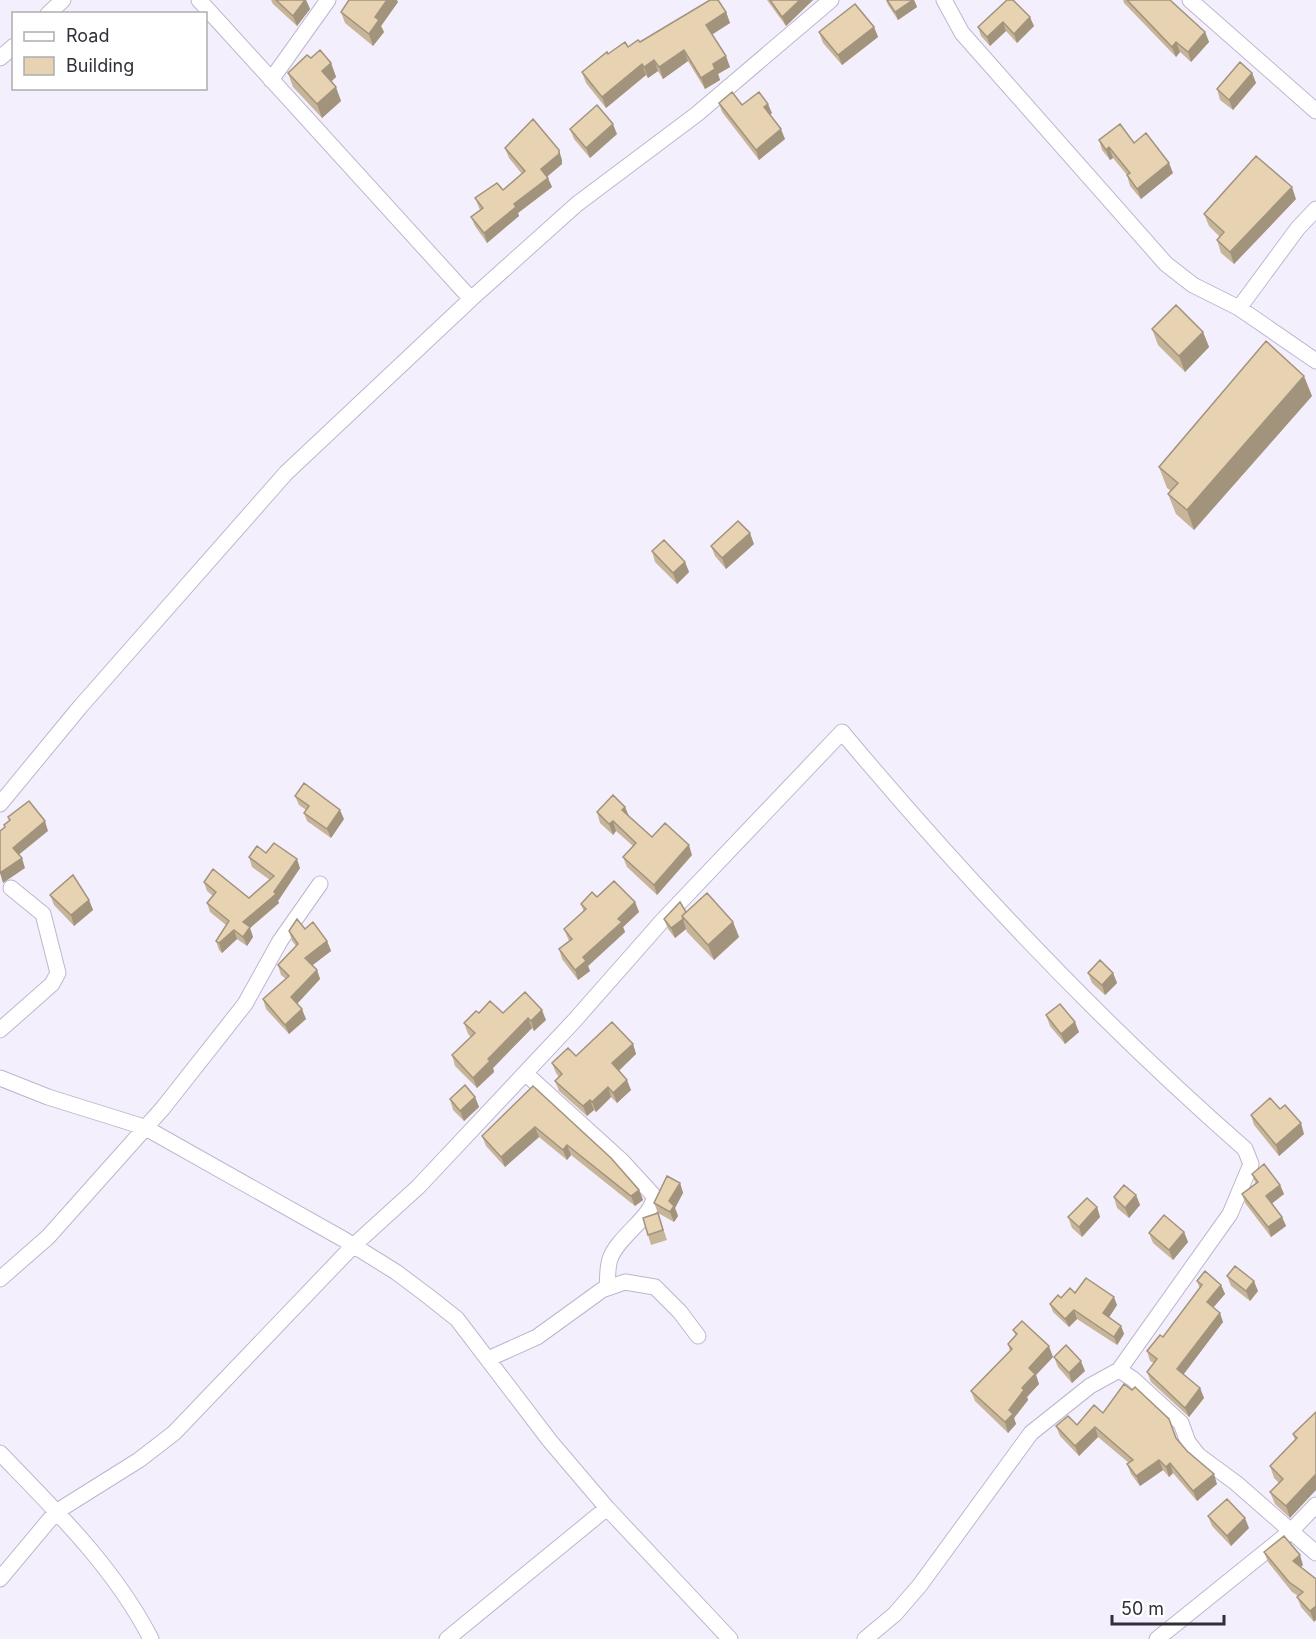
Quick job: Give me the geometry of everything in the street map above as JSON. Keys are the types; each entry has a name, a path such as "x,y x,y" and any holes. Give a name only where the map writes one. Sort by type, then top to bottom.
{"street":[{"path":"50,12 63,0"},
{"path":"199,0 471,299"},
{"path":"271,80 328,0"},
{"path":"0,804 80,707 279,481 471,299 577,204 697,114 831,0"},
{"path":"944,0 962,33 1166,264 1193,285 1239,308 1316,361"},
{"path":"1190,0 1316,111"},
{"path":"0,58 12,48"},
{"path":"1239,308 1298,228 1316,209"},
{"path":"0,1579 56,1512 139,1460 174,1433 353,1246 418,1187 663,920 842,732 968,878 1105,1018 1250,1157 1249,1175 1230,1214 1119,1370 1090,1386 1031,1433 920,1586 895,1614 866,1639"},
{"path":"0,1279 48,1237 144,1127 164,1108 245,1004 280,941 320,884"},
{"path":"0,1030 52,984 58,973 43,914 11,888"},
{"path":"525,1073 622,1161 654,1196 648,1211 613,1252 608,1268 607,1287"},
{"path":"0,1078 48,1097 144,1127 396,1272 457,1319 550,1442 607,1508 730,1639"},
{"path":"488,1359 537,1337 607,1287 625,1282 655,1287 680,1312 698,1336"},
{"path":"1119,1370 1133,1379 1181,1423 1188,1442 1198,1455 1236,1483 1316,1553"},
{"path":"0,1453 56,1512 126,1592 151,1639"},
{"path":"1157,1639 1291,1532 1316,1505"},
{"path":"447,1639 607,1508"}],"building":[{"path":"276,0 305,0 293,16"},
{"path":"349,0 387,0 375,17 379,20 369,34 341,12"},
{"path":"710,0 718,0 726,12 706,25 726,56 713,64 715,69 701,78 684,50 659,67 654,60 644,67 642,64 602,97 582,72 607,52 608,54 625,42 628,47 638,40 640,42"},
{"path":"770,0 800,0 782,17"},
{"path":"887,0 913,0 895,12"},
{"path":"1007,0 1013,0 1030,17 1014,34 1003,22 987,37 978,27"},
{"path":"1127,0 1170,0 1205,32 1188,52 1176,42 1172,47"},
{"path":"855,4 874,27 838,55 819,32"},
{"path":"320,50 331,63 322,71 336,87 317,104 288,73 307,55 311,58"},
{"path":"1240,62 1252,73 1229,100 1217,89"},
{"path":"732,92 742,105 759,92 768,104 764,107 781,129 756,150 719,103"},
{"path":"597,105 613,124 586,148 570,129"},
{"path":"533,119 559,150 559,154 541,169 548,178 514,204 516,207 484,233 471,217 483,208 475,198 497,183 503,190 525,171 505,148"},
{"path":"1120,124 1134,143 1146,133 1169,163 1137,189 1127,175 1130,173 1109,147 1106,150 1099,140"},
{"path":"1256,156 1292,187 1230,252 1217,240 1224,232 1204,214"},
{"path":"1176,305 1203,332 1179,356 1152,329"},
{"path":"1266,341 1304,376 1187,510 1168,494 1178,483 1159,467"},
{"path":"738,521 750,533 722,558 711,546"},
{"path":"664,540 685,562 673,573 652,551"},
{"path":"304,783 340,810 327,829 304,813 309,806 295,796"},
{"path":"613,795 625,807 622,810 652,837 665,823 689,845 654,885 623,857 636,843 613,821 609,824 597,812"},
{"path":"29,801 45,821 13,848 22,858 0,873 0,831 10,820 8,817"},
{"path":"274,843 297,859 274,892 276,894 243,922 250,927 243,937 234,930 219,943 216,941 229,921 207,903 216,892 204,882 213,869 249,898 274,876 249,857 257,846 266,853"},
{"path":"73,875 89,900 71,915 50,895"},
{"path":"614,881 635,902 618,919 622,922 583,957 586,961 575,970 559,949 572,939 564,929 586,909 581,904 592,892 597,897"},
{"path":"707,893 733,922 708,945 682,916"},
{"path":"680,902 686,912 682,916 683,919 671,928 664,919"},
{"path":"297,919 305,929 313,922 327,941 305,958 317,970 291,997 302,1009 285,1025 263,999 289,976 278,965 298,944 289,931"},
{"path":"1100,960 1113,973 1102,985 1088,973"},
{"path":"525,992 542,1010 531,1021 528,1018 473,1078 452,1055 475,1033 464,1023 476,1011 479,1013 490,1001 503,1013"},
{"path":"1060,1004 1075,1022 1061,1034 1046,1015"},
{"path":"612,1022 633,1044 612,1063 627,1080 613,1093 608,1087 592,1102 590,1100 583,1106 555,1081 562,1074 552,1063 568,1048 576,1056"},
{"path":"465,1085 475,1097 460,1111 450,1099"},
{"path":"533,1086 611,1158 639,1190 631,1196 567,1145 563,1150 535,1127 501,1157 482,1136"},
{"path":"1270,1098 1280,1109 1285,1105 1301,1123 1276,1145 1251,1115"},
{"path":"1264,1164 1280,1185 1266,1196 1282,1217 1268,1227 1242,1194 1258,1182 1252,1174"},
{"path":"667,1176 680,1183 669,1201 674,1206 670,1212 654,1203"},
{"path":"1124,1185 1136,1195 1125,1208 1114,1197"},
{"path":"1087,1198 1097,1207 1079,1227 1068,1217"},
{"path":"658,1213 663,1230 648,1235 643,1218"},
{"path":"1164,1215 1184,1232 1169,1250 1149,1233"},
{"path":"1235,1266 1254,1281 1246,1291 1227,1276"},
{"path":"1205,1271 1221,1285 1207,1302 1220,1313 1177,1369 1200,1388 1185,1408 1147,1372 1157,1359 1147,1351 1160,1335 1163,1337 1202,1285 1197,1281"},
{"path":"1086,1278 1114,1297 1103,1313 1121,1326 1114,1337 1074,1310 1065,1319 1050,1304 1058,1295 1061,1298 1070,1288 1075,1293"},
{"path":"1022,1321 1049,1346 1029,1368 1035,1374 1022,1388 1024,1390 1009,1410 1013,1414 1005,1422 971,1391 1012,1349 1008,1344 1017,1334 1013,1330"},
{"path":"1066,1345 1081,1361 1069,1373 1054,1357"},
{"path":"1124,1384 1132,1390 1135,1387 1169,1419 1176,1438 1187,1451 1214,1474 1193,1491 1170,1463 1166,1467 1159,1460 1136,1476 1127,1464 1133,1460 1095,1427 1075,1446 1056,1426 1068,1416 1077,1425 1094,1405 1103,1413"},
{"path":"1316,1412 1316,1474 1286,1506 1270,1492 1283,1479 1270,1466 1297,1438 1293,1434"},
{"path":"1227,1499 1245,1518 1227,1536 1208,1516"},
{"path":"1284,1536 1300,1555 1293,1561 1316,1579 1316,1606 1310,1611 1297,1597 1303,1592 1289,1582 1264,1552"}]}
